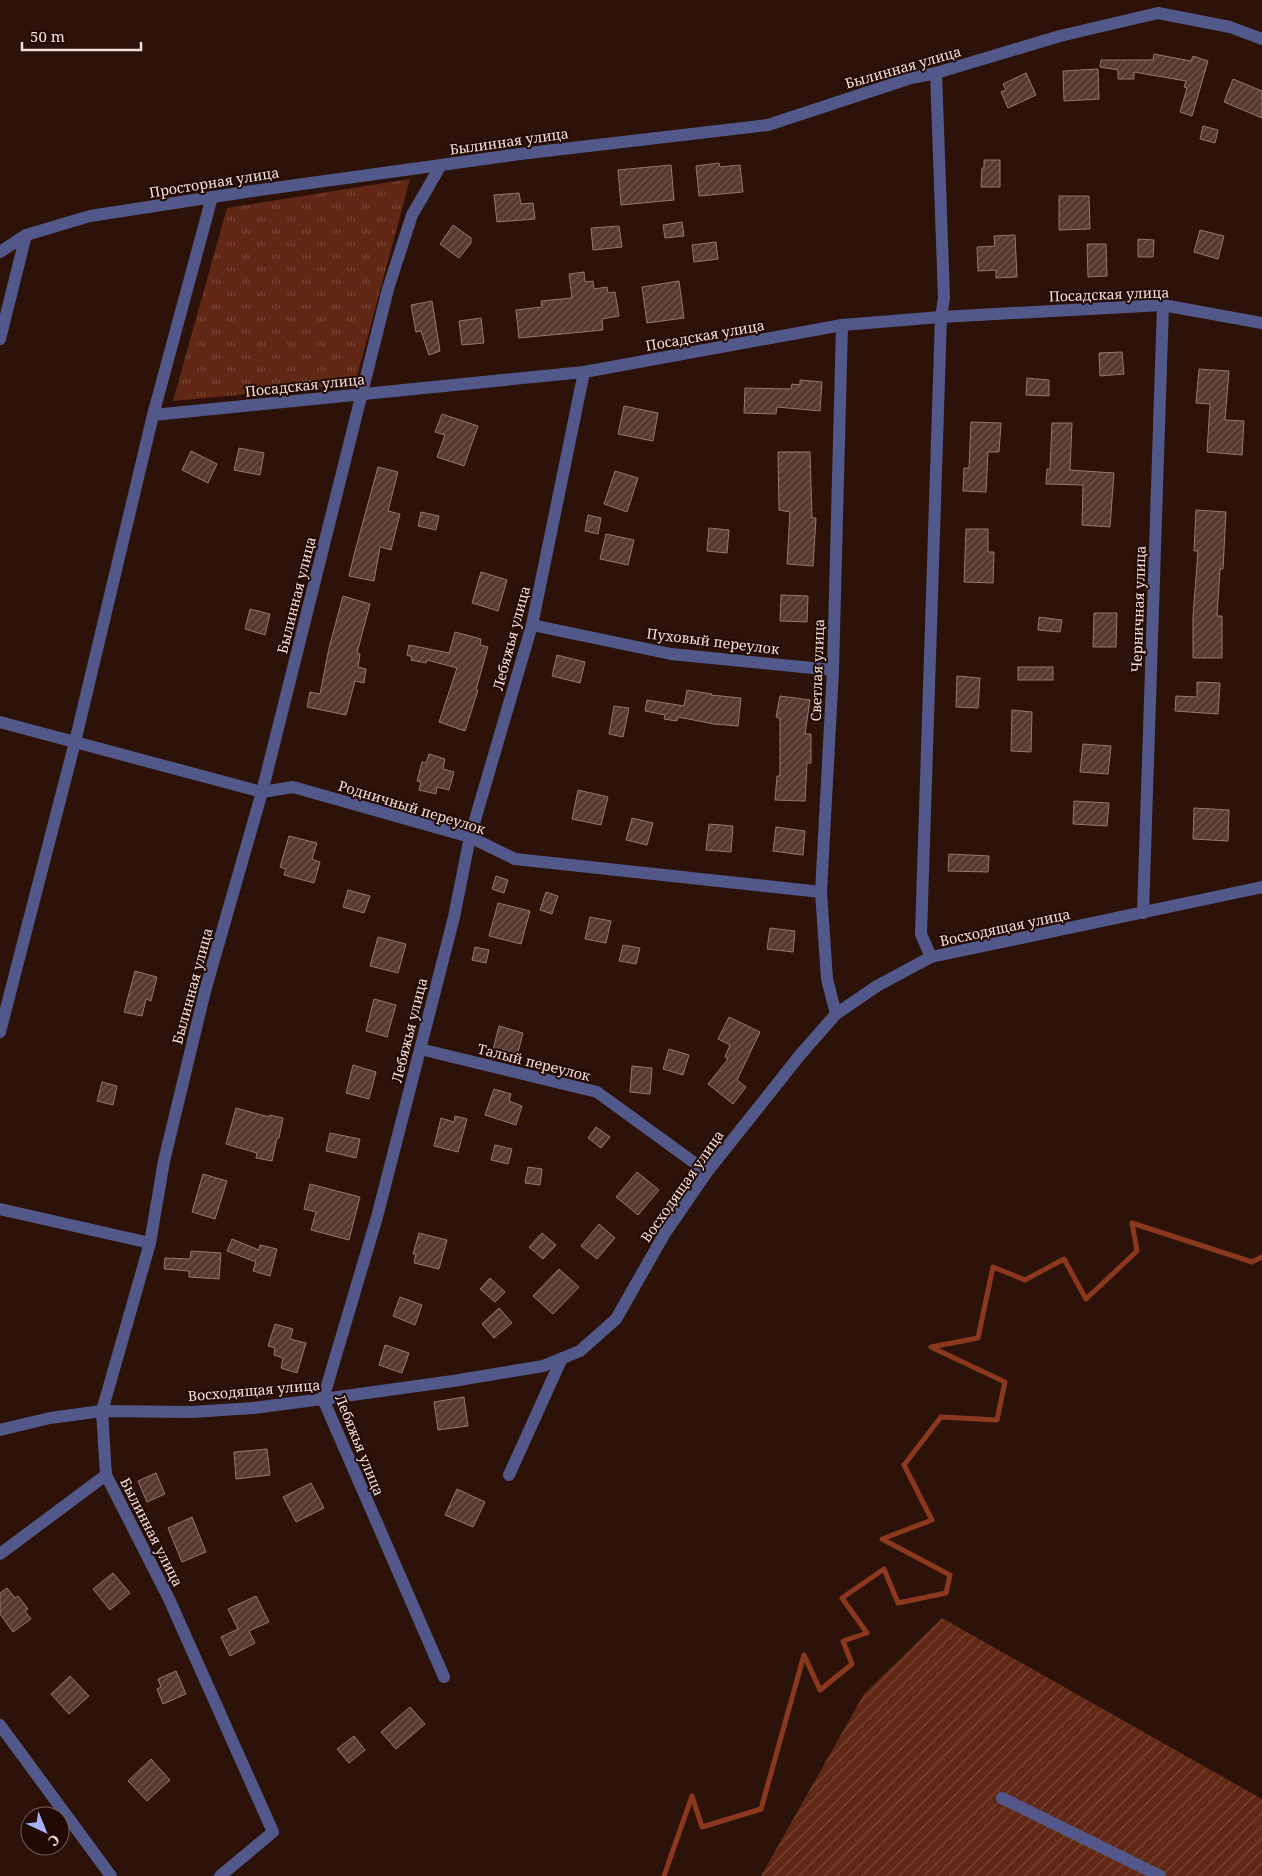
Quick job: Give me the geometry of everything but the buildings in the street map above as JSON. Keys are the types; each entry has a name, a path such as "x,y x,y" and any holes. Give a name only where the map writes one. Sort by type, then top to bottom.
{"street":[{"name":"Былинная улица","path":"220,1876 273,1832 169,1599 106,1475 102,1411 150,1243 164,1161 205,991 262,792 388,288 412,215 440,165 768,125 911,78 936,73 1060,36 1158,13 1230,27 1262,39"},
{"path":"931,957 921,934 941,317 944,298 936,73"},
{"name":"Просторная улица","path":"0,252 26,235 90,216 440,165"},
{"path":"0,1032 75,742 153,415 212,197"},
{"path":"0,338 26,235"},
{"name":"Посадская улица","path":"153,415 584,372 842,325 941,317 1163,305 1262,323"},
{"name":"Черничная улица","path":"1143,913 1163,305"},
{"name":"Светлая улица","path":"836,1014 827,979 821,892 833,670 842,325"},
{"name":"Лебяжья улица","path":"444,1676 322,1399 377,1217 454,917 470,837 532,625 584,372"},
{"name":"Пуховый переулок","path":"532,625 671,654 833,670"},
{"name":"Родничный переулок","path":"0,722 262,792 293,787 470,837 515,859 821,892"},
{"name":"Восходящая улица","path":"0,1430 50,1418 102,1411 192,1412 254,1408 453,1381 543,1366 562,1358 580,1350 616,1319 665,1233 707,1172 800,1055 836,1014 877,986 931,957 1262,887"},
{"name":"Талый переулок","path":"420,1049 597,1092 707,1172"},
{"path":"0,1209 150,1243"},
{"path":"510,1475 562,1358"},
{"path":"0,1554 106,1475"},
{"path":"0,1725 111,1876"},
{"path":"1002,1798 1160,1876"}],"green space":[{"path":"410,179 355,384 173,401 227,208"},
{"path":"942,1618 1262,1799 1262,1876 761,1876 864,1694"}],"waterway":[{"path":"664,1876 692,1796 702,1827 761,1809 804,1655 820,1690 852,1664 843,1641 867,1633 842,1598 884,1569 898,1603 946,1593 950,1575 882,1539 932,1520 904,1465 941,1417 997,1420 1005,1382 931,1347 978,1338 993,1267 1025,1280 1064,1259 1086,1299 1137,1251 1132,1223 1252,1262 1262,1257"}]}
